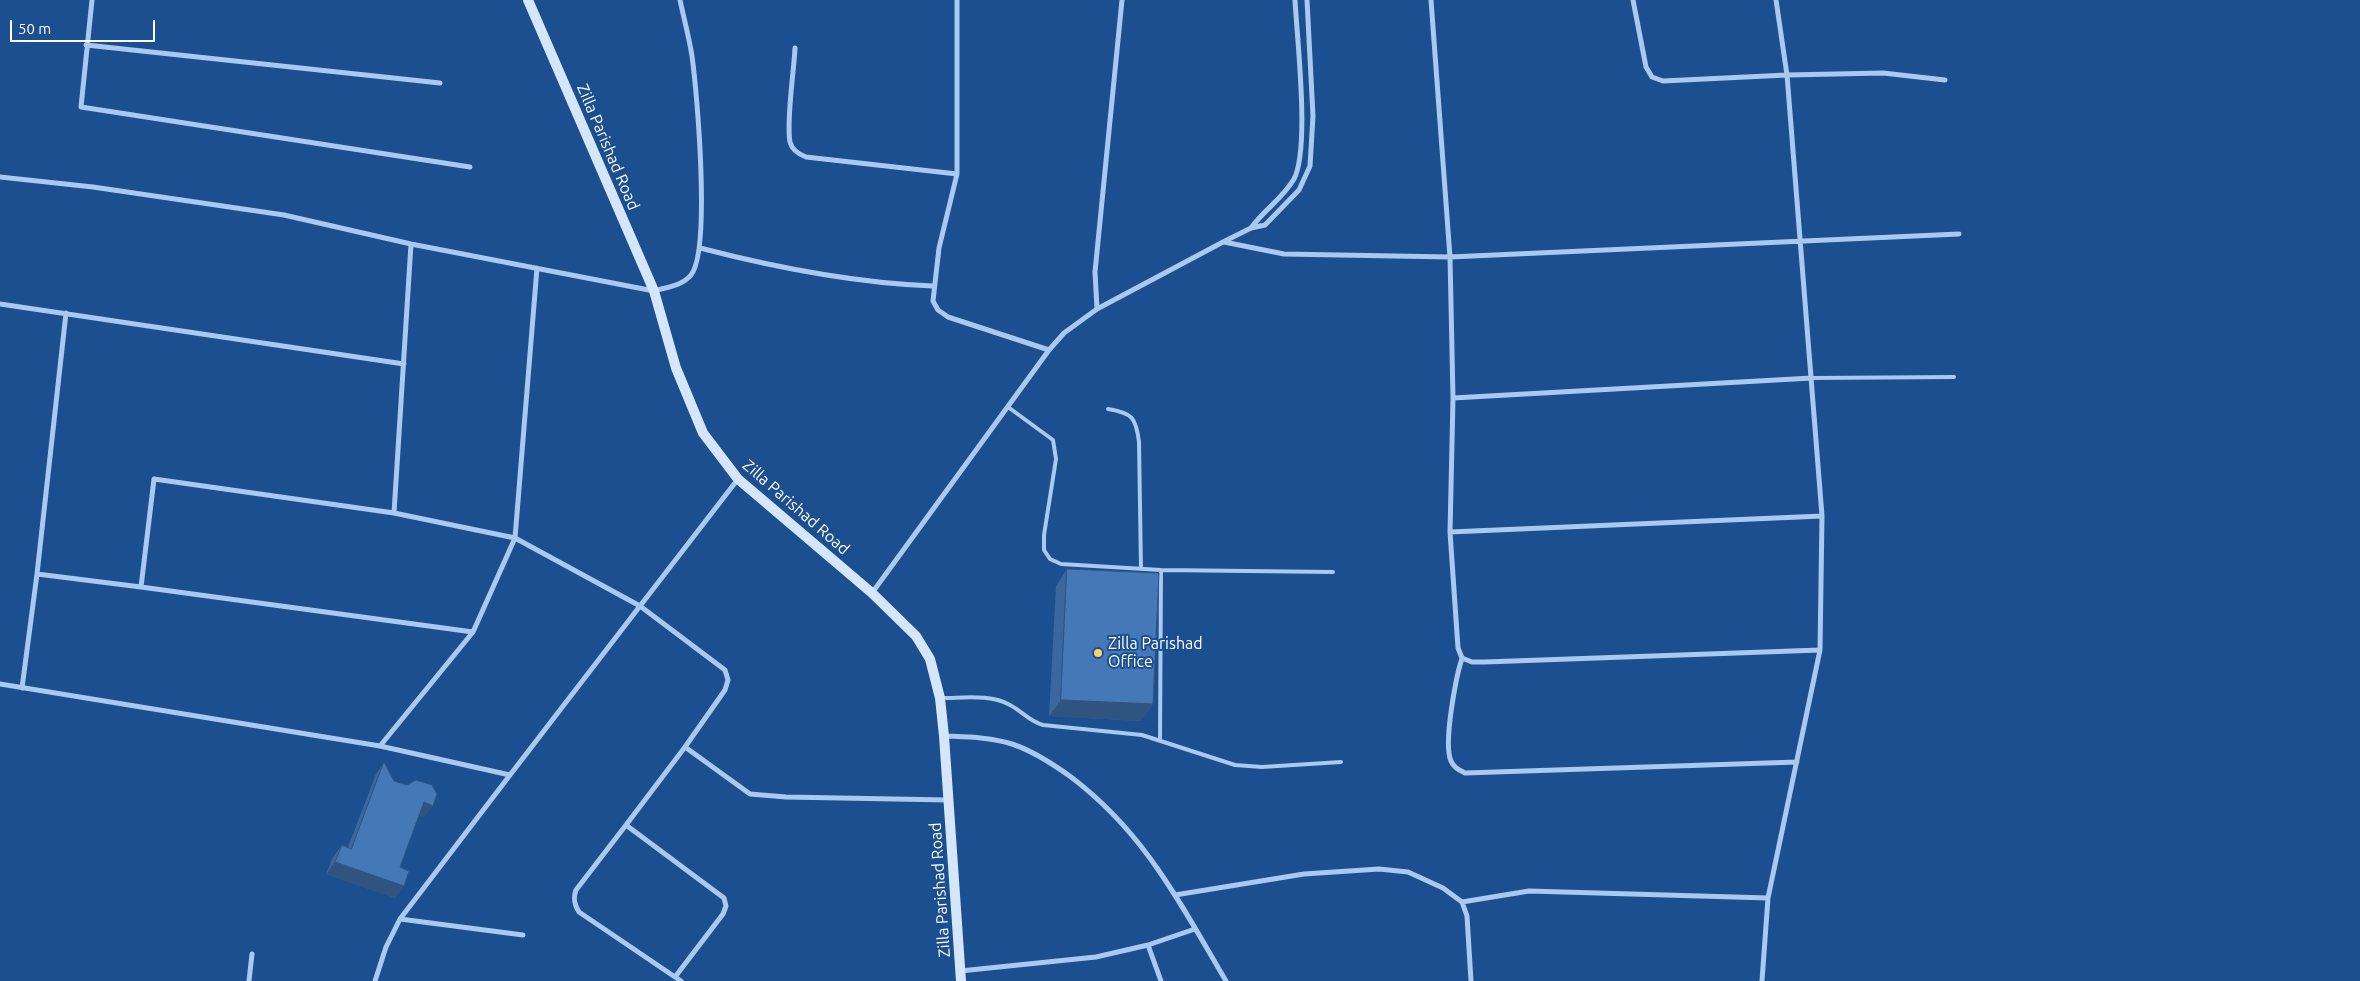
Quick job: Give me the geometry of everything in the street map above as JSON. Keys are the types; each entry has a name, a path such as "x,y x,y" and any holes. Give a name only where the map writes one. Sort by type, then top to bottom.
{"main road":[{"name":"Zilla Parishad Road","path":"528,0 654,291 676,368 703,433 738,479 872,593 916,636 930,659 940,698 944,736 961,976"}],"street":[{"path":"92,0 81,107 470,167"},
{"path":"0,177 93,187 284,215 411,244 654,291 683,282 692,273 700,248 702,170 692,56 680,0"},
{"path":"958,0 957,174 939,248 933,286 933,301 938,310 948,316 1049,350"},
{"path":"1097,310 1095,272 1122,0"},
{"path":"1251,228 1258,217 1283,194 1294,178 1300,154 1301,118 1295,0"},
{"path":"872,593 1049,350 1064,333 1097,310 1251,228 1265,225 1298,190 1310,166 1313,116 1307,0"},
{"path":"1431,0 1450,257 1453,398 1450,532 1458,648 1462,658 1455,685 1448,746 1450,760 1456,769 1465,773 1796,762"},
{"path":"1633,0 1646,67 1652,77 1664,81 1787,75 1883,74 1945,80"},
{"path":"1762,981 1768,898 1820,650 1822,516 1787,75 1776,0"},
{"path":"86,45 440,83"},
{"path":"796,48 790,142 796,153 806,157 957,174"},
{"path":"1224,242 1284,254 1450,257 1959,234"},
{"path":"394,513 411,244"},
{"path":"700,248 777,268 850,280 933,286"},
{"path":"380,746 474,632 515,538 537,268"},
{"path":"0,304 404,364"},
{"path":"22,688 37,574 66,313"},
{"path":"1453,398 1812,378"},
{"path":"141,587 154,479 394,513 515,538 640,606 725,670 728,680 725,690 686,747 573,896 575,906 579,912 681,981"},
{"path":"375,981 391,936 400,919 738,479"},
{"path":"1450,532 1822,516"},
{"path":"37,574 474,632"},
{"path":"1462,658 1472,662 1485,662 1820,650"},
{"path":"0,684 380,746 510,775"},
{"path":"944,736 984,738 1012,744 1052,763 1121,820 1148,853 1226,981"},
{"path":"686,747 750,794 786,797 948,800"},
{"path":"626,825 724,898 726,906 723,914 675,977"},
{"path":"1175,895 1304,874 1379,868 1408,872 1443,888 1462,902 1467,916 1471,981"},
{"path":"1462,902 1529,890 1768,898"},
{"path":"400,919 523,935"},
{"path":"961,976 1096,957 1148,945 1195,929"},
{"path":"1148,945 1161,981"},
{"path":"250,981 252,954"}],"lane":[{"path":"1812,378 1954,377"},
{"path":"1008,407 1053,440 1056,459 1044,535 1044,550 1050,559 1061,564 1161,570 1333,572"},
{"path":"1108,409 1127,412 1137,423 1140,442 1140,569"},
{"path":"1160,740 1161,570"},
{"path":"940,698 997,699 1011,705 1031,722 1043,725 1133,734 1160,740 1235,764 1262,767 1342,762"}],"building":[{"name":"Zilla Parishad Office","path":"1067,569 1159,573 1153,704 1061,700"},
{"path":"384,762 394,781 407,785 416,780 432,785 437,794 433,806 424,802 400,867 409,871 404,886 335,862 342,845 351,849"}],"place":[{"name":"Zilla Parishad Office","path":"1098,653"}]}
